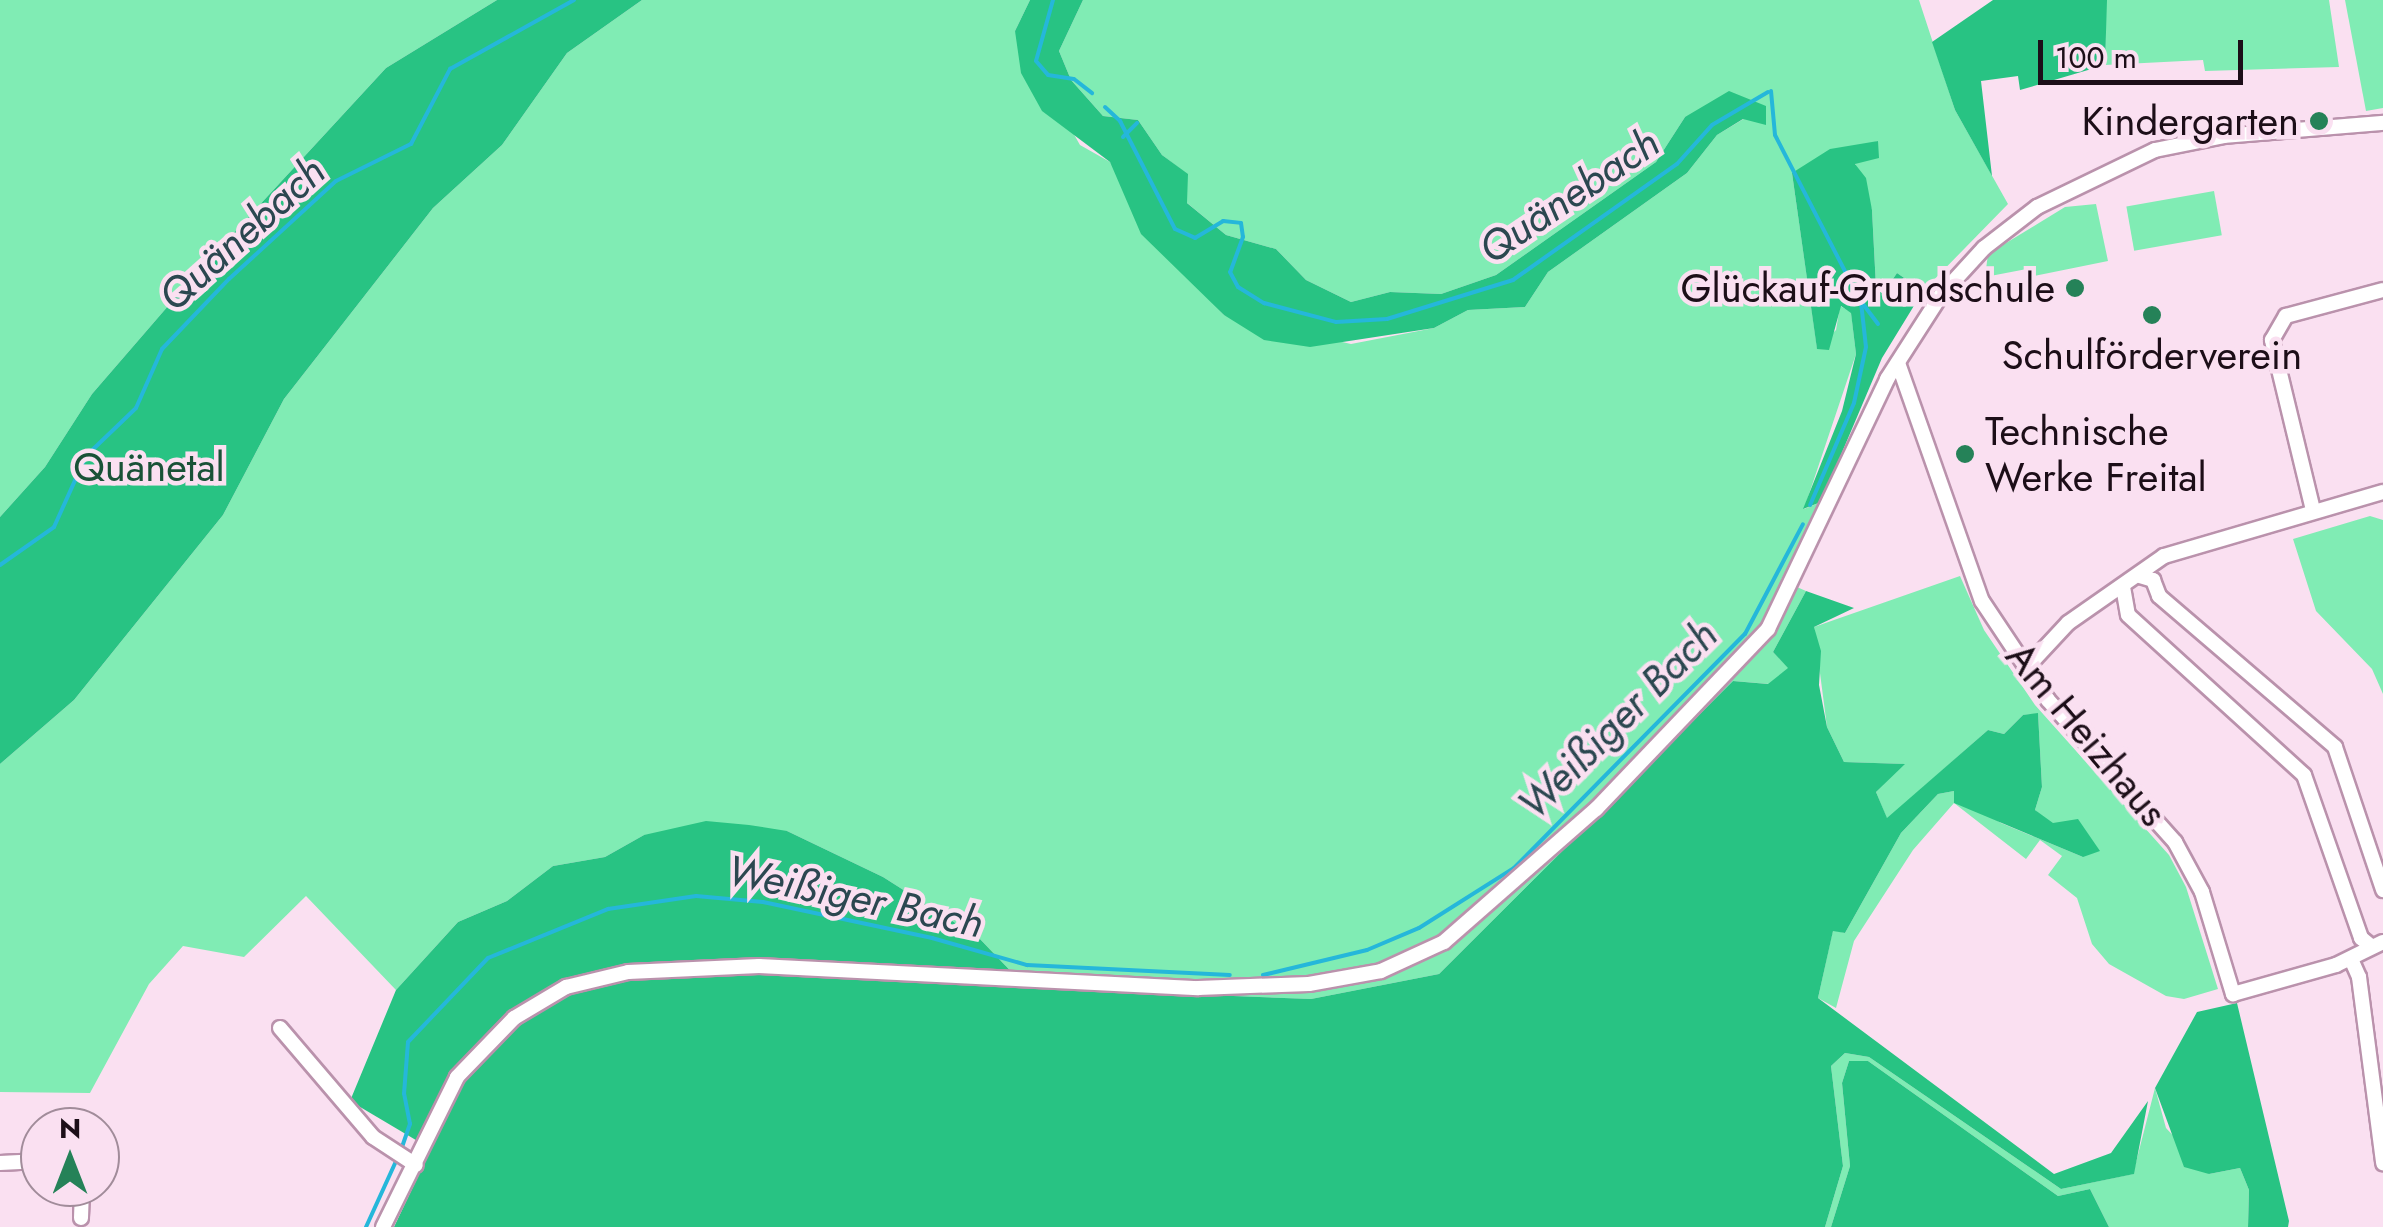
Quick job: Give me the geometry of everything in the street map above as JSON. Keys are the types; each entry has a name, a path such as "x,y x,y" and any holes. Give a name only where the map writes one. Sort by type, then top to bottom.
{"street":[{"path":"386,1221 404,1159 457,1077 483,1046 566,987 628,972 818,967 1198,988 1309,984 1382,971 1444,942 1596,810 1768,629 1898,363 1968,262 2037,207 2168,146 2383,123"},
{"path":"2312,510 2272,340 2286,316 2383,290"},
{"name":"Am Heizhaus","path":"1898,363 1978,590 2083,742 2176,842 2202,892 2232,994 2351,959"},
{"path":"2029,666 2068,622 2164,556 2383,492"},
{"path":"2140,576 2154,580 2159,596 2335,747 2383,890"},
{"path":"2122,587 2128,615 2304,775 2361,938 2377,944"},
{"path":"2377,944 2351,959 2360,977 2383,1163"},
{"path":"280,1028 404,1159"},
{"path":"81,1207 81,1218"}],"green space":[{"path":"0,0 497,0 386,68 194,276 92,394 45,467 0,517"},
{"name":"Quänetal","path":"497,0 642,0 567,53 502,145 433,208 284,399 223,515 74,700 0,764 0,517 45,467 92,394 194,276 386,68"},
{"path":"642,0 1030,0 1015,31 1080,145 1110,162 1187,276 1224,315 1351,344 1434,328 1468,310 1525,307 1548,272 1687,173 1717,135 1765,106 1685,117 1656,162 1496,275 1441,294 1390,292 1351,302 1306,280 1276,249 1226,235 1186,202 1187,174 1162,155 1138,120 1103,116 1071,80 1059,51 1083,0 1919,0 1955,110 2008,204 1923,291 1897,273 1884,292 1876,287 1872,210 1855,163 1870,157 1878,141 1792,173 1817,348 1836,330 1840,306 1851,312 1856,354 1804,509 1821,502 1781,580 1806,591 1773,652 1789,668 1769,684 1733,681 1439,974 1311,999 1027,988 979,938 883,877 787,831 644,835 605,857 553,866 507,901 458,922 396,990 306,896 244,957 183,946 149,984 90,1093 0,1092 0,764 74,700 223,515 284,399 433,208 502,145 567,53"},
{"path":"1030,0 1083,0 1059,51 1071,80 1103,116 1138,120 1162,155 1188,174 1187,203 1226,235 1276,249 1306,280 1351,302 1390,292 1441,294 1496,275 1656,162 1685,117 1729,91 1766,106 1766,125 1743,119 1717,135 1687,173 1548,272 1525,307 1468,310 1434,328 1310,347 1264,340 1224,315 1141,234 1110,162 1042,111 1021,73 1015,31"},
{"path":"1993,0 2107,0 2105,65 2020,90 2018,76 1981,81 1992,176 1955,110 1932,42"},
{"path":"2106,0 2329,0 2339,67 2205,71 2203,60 2105,65"},
{"path":"2345,0 2383,0 2383,108 2366,111"},
{"path":"1878,141 1879,158 1855,164 1866,178 1872,210 1876,287 1884,292 1897,273 1923,291 1882,358 1821,502 1803,509 1842,411 1856,354 1851,313 1841,306 1829,350 1817,349 1792,173 1830,149"},
{"path":"2214,191 2222,235 2134,251 2126,206"},
{"path":"2096,204 2108,261 2034,276 2032,268 1985,277 1988,254 2065,207"},
{"path":"2370,516 2383,520 2383,694 2372,669 2316,611 2293,539"},
{"path":"1960,576 1984,630 2035,705 2169,855 2186,887 2218,989 2184,999 2166,996 2109,964 2092,944 2077,898 2048,875 2062,856 2040,840 2026,859 1954,803 1913,850 1854,941 1836,1008 1818,998 1833,930 1845,933 1901,833 1938,794 1954,791 2001,823 2083,857 2035,810 2042,787 2038,714 2023,715 2004,734 1988,730 1887,819 1876,792 1903,764 1844,762 1827,727 1814,627"},
{"path":"1806,591 1854,608 1814,627 1821,651 1819,685 1827,727 1844,762 1905,764 1876,792 1887,818 1988,730 2004,734 2023,715 2038,713 2042,787 2035,810 2053,823 2078,819 2100,851 2083,857 1954,803 1954,791 1938,794 1901,833 1845,933 1833,931 1818,998 2054,1174 2111,1153 2148,1101 2134,1174 2061,1189 1869,1057 1845,1053 1831,1066 1843,1166 1825,1227 394,1227 431,1149 350,1101 396,990 458,922 507,901 553,866 605,857 644,835 706,821 749,825 787,831 883,877 979,938 1027,988 1311,999 1439,974 1733,681 1768,684 1788,668 1773,652"},
{"path":"2237,1003 2288,1227 2248,1227 2249,1190 2240,1168 2209,1174 2184,1167 2155,1088 2197,1012"},
{"path":"1845,1053 1869,1057 2061,1189 2133,1174 2155,1088 2166,1128 2209,1174 2240,1168 2249,1190 2248,1227 2109,1227 2090,1189 2058,1196 1868,1061 1849,1061 1842,1083 1850,1166 1831,1227 1825,1227 1843,1166 1831,1066"},
{"path":"1849,1061 1868,1061 2058,1196 2090,1189 2109,1227 1831,1227 1850,1166 1842,1083"}],"waterway":[{"name":"Quänebach","path":"0,565 54,527 86,456 136,408 162,349 229,279 336,181 411,144 450,69 574,0"},
{"name":"Quänebach","path":"1053,0 1036,61 1048,75 1074,79 1092,93"},
{"name":"Weißiger Bach","path":"1771,91 1775,135 1861,302 1866,347 1854,403 1810,505"},
{"name":"Quänebach","path":"1105,107 1120,121 1175,229 1195,238 1223,221 1241,223 1243,237 1230,272 1238,287 1264,303 1336,322 1387,319 1513,280 1677,164 1712,125 1768,92"},
{"path":"1123,137 1137,123"},
{"path":"1863,304 1878,324"},
{"name":"Weißiger Bach","path":"1263,975 1367,950 1419,928 1514,868 1745,634 1803,524"},
{"name":"Weißiger Bach","path":"401,1150 410,1124 404,1094 408,1042 488,958 608,909 696,896 763,902 932,938 1027,965 1230,975"},
{"name":"Weißiger Bach","path":"366,1227 397,1159"}],"place":[{"name":"Kindergarten","path":"2319,121"},
{"name":"Glückauf-Grundschule","path":"2075,288"},
{"name":"Schulförderverein","path":"2152,315"},
{"name":"Technische Werke Freital","path":"1965,454"}]}
